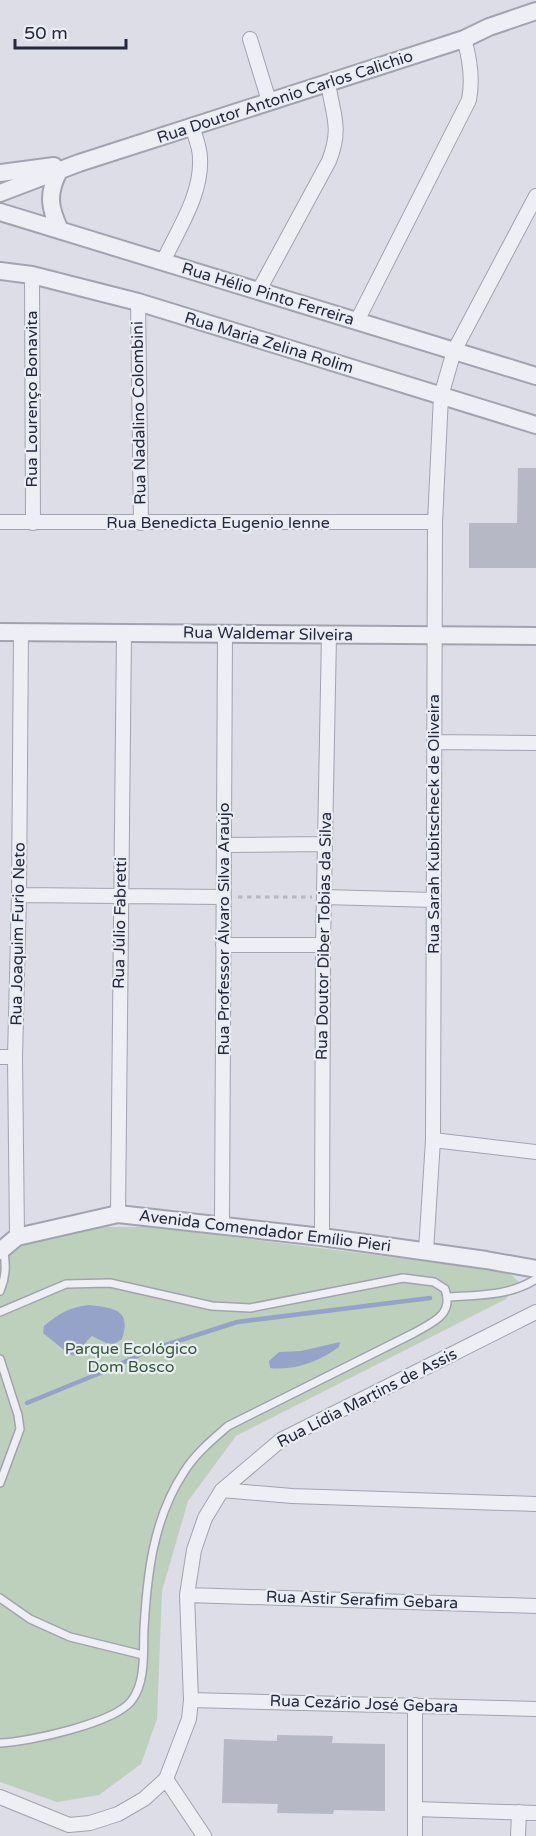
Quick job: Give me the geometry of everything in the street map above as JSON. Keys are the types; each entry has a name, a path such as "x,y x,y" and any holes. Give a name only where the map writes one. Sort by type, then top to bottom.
{"street":[{"name":"Rua Doutor Antonio Carlos Calichio","path":"0,193 192,126 464,39 489,27 536,11"},
{"name":"Rua Doutor Antonio Carlos Calichio","path":"489,27 536,23"},
{"path":"250,39 269,101"},
{"path":"357,321 469,100 470,60 464,39"},
{"path":"258,292 336,143 337,127 328,83"},
{"path":"163,262 195,195 198,182 200,155 192,126"},
{"name":"Rua Doutor Antonio Carlos Calichio","path":"0,173 79,164"},
{"path":"58,173 52,185 50,204 60,230"},
{"name":"Rua Sarah Kubitscheck de Oliveira","path":"426,1251 433,1140 435,522 441,396 454,351 536,196"},
{"name":"Rua Hélio Pinto Ferreira","path":"0,212 536,376"},
{"name":"Rua Maria Zelina Rolim","path":"0,271 32,275 138,302 536,425"},
{"name":"Rua Lourenço Bonavita","path":"32,275 33,523"},
{"name":"Rua Nadalino Colombini","path":"138,302 141,523"},
{"name":"Rua Benedicta Eugenio Ienne","path":"0,522 435,522"},
{"name":"Rua Waldemar Silveira","path":"0,632 536,636"},
{"name":"Rua Joaquim Furio Neto","path":"17,1237 15,1057 21,632"},
{"name":"Rua Júlio Fabretti","path":"118,1214 124,632"},
{"name":"Rua Professor Álvaro Silva Araújo","path":"222,1225 225,633"},
{"name":"Rua Doutor Diber Tobias da Silva","path":"322,1237 323,945 329,634"},
{"path":"434,742 536,743"},
{"path":"224,845 325,844"},
{"path":"19,895 224,897"},
{"path":"324,897 434,900"},
{"path":"223,945 323,945"},
{"path":"0,1056 15,1057"},
{"path":"433,1140 536,1152"},
{"name":"Avenida Comendador Emílio Pieri","path":"2,1250 17,1237 118,1214 322,1237 536,1269"},
{"name":"Rua Lídia Martins de Assis","path":"0,1797 72,1831 118,1814 144,1799 166,1779 189,1719 191,1700 187,1595 194,1550 205,1518 222,1490 281,1440 536,1312"},
{"path":"222,1490 292,1496 536,1504"},
{"name":"Rua Astir Serafim Gebara","path":"187,1595 536,1606"},
{"name":"Rua Cezário José Gebara","path":"191,1700 536,1709"},
{"path":"415,1706 415,1836"},
{"path":"166,1779 204,1836"},
{"path":"416,1809 536,1813"},
{"path":"518,1836 519,1812"}],"lane":[{"path":"0,1291 5,1280 6,1264 2,1250"},
{"path":"0,1312 66,1284 110,1283 212,1306 250,1308 403,1278 434,1282 445,1289 448,1297 446,1308 440,1318 228,1426 204,1448 184,1472 160,1519 146,1586 141,1682 132,1701 115,1714 92,1723 20,1742 0,1743"},
{"path":"448,1297 505,1292 529,1284 536,1279"},
{"path":"0,1359 18,1415 20,1429 0,1483"},
{"path":"0,1598 30,1619 70,1637 143,1655"}],"path":[{"path":"224,897 324,897"}],"green space":[{"name":"Parque Ecológico Dom Bosco","path":"87,1227 154,1227 508,1272 519,1282 506,1299 236,1436 188,1501 162,1591 157,1719 141,1764 99,1795 57,1802 0,1782 0,1263 19,1247"}],"water":[{"path":"89,1305 113,1309 122,1316 124,1329 122,1339 114,1344 92,1336 75,1356 69,1354 43,1333 44,1326 59,1315 76,1307"},
{"path":"340,1342 339,1347 315,1361 288,1368 270,1368 269,1361 279,1352 301,1351"}],"building":[{"path":"518,468 536,468 536,568 469,568 469,523 517,523"},
{"path":"277,1735 333,1736 332,1743 385,1744 385,1811 334,1810 333,1814 277,1813 278,1804 222,1803 224,1739 277,1741"}],"waterway":[{"path":"27,1403 150,1350 237,1322 430,1298"}]}
